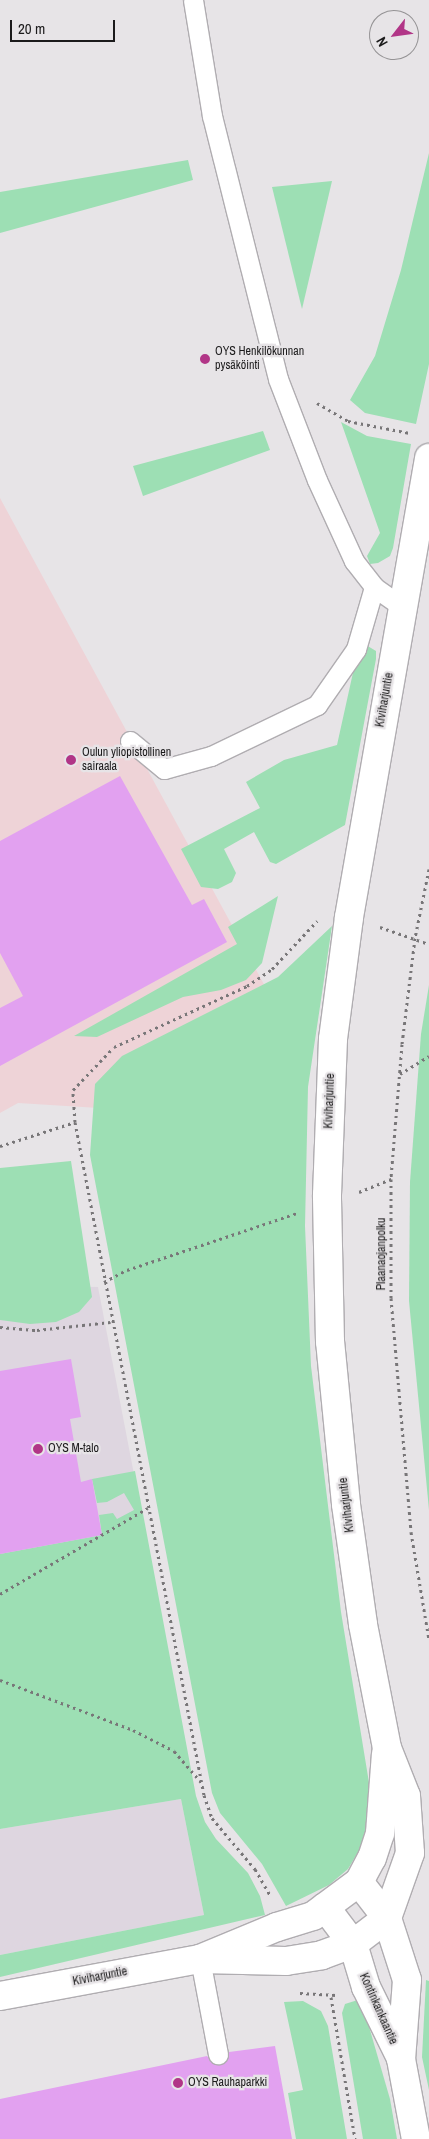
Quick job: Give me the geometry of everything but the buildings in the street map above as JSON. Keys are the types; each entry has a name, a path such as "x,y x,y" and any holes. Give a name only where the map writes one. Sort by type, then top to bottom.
{"street":[{"name":"Kiviharjuntie","path":"387,1748 363,1624 346,1504 330,1342 327,1204 333,1039 349,917 401,606 424,447"},
{"path":"200,1959 277,1926 313,1916 359,1882 372,1858 380,1833 387,1748"},
{"path":"200,1959 286,1961 322,1955 353,1944 387,1918 410,1853 410,1826 406,1796 387,1748"},
{"name":"Kontinkankaantie","path":"359,1882 387,1918 407,1980 401,2059 416,2139"},
{"name":"Kontinkankaantie","path":"325,1908 353,1944 366,1987 401,2059"},
{"name":"Kiviharjuntie","path":"0,1996 200,1959"}],"lane":[{"path":"193,0 212,116 278,379 317,480 354,561 374,587 401,606"},
{"path":"130,741 164,769 211,756 317,705 356,650 374,587"},
{"path":"200,1959 218,2054"}],"path":[{"path":"278,379 348,421 424,447"},
{"name":"Plaanaojanpolku","path":"429,869 415,938 399,1075 391,1180 391,1298 411,1532 429,1639"},
{"path":"277,1926 270,1894 255,1869 212,1818 202,1782 111,1322 75,1122 74,1090 114,1047 247,986 272,968 311,925 331,915 349,917 429,944"},
{"path":"399,1075 429,1056"},
{"path":"0,1146 75,1122"},
{"path":"104,1282 127,1270 327,1204 391,1180"},
{"path":"0,1327 37,1330 111,1322"},
{"path":"0,1594 148,1508"},
{"path":"0,1680 134,1730 174,1751 202,1782"},
{"path":"286,1961 289,1992 331,1997 366,1987"},
{"path":"331,1997 355,2139"}],"shaded area":[{"name":"Oulun yliopistollinen sairaala","path":"0,498 285,1023 278,1119 18,1103 0,1113"},
{"path":"0,1285 98,1287 147,1542 0,1566"},
{"path":"181,1799 204,1915 0,1955 0,1829"}],"green space":[{"path":"429,153 429,364 416,424 365,413 350,400 375,356 401,270"},
{"path":"188,160 193,180 0,233 0,192"},
{"path":"332,181 302,309 272,187"},
{"path":"341,422 367,436 411,444 393,548 390,556 378,563 370,564 367,556 380,533"},
{"path":"263,431 270,450 143,496 133,466"},
{"path":"366,645 376,651 376,659 345,825 276,864 270,862 254,832 224,849 236,873 232,882 218,889 201,887 181,849 260,808 246,782 284,760 337,745 358,650"},
{"path":"278,896 262,963 246,980 221,990 183,997 97,1037 74,1036 237,944 228,927"},
{"path":"332,926 308,1087 305,1226 311,1366 341,1612 373,1807 364,1842 348,1869 329,1885 286,1906 262,1864 220,1813 212,1793 90,1155 95,1084 122,1056 278,977"},
{"path":"429,985 429,1510 409,1301 410,1182 421,1034"},
{"path":"71,1161 92,1297 79,1312 56,1322 30,1324 0,1320 0,1168"},
{"path":"135,1471 196,1796 205,1822 216,1839 248,1873 260,1896 265,1915 0,1977 0,1955 204,1915 181,1799 0,1829 0,1554 102,1535 99,1515 113,1513 117,1519 134,1510 124,1493 107,1502 97,1503 92,1479"},
{"path":"426,1980 429,1981 429,2090 422,2057"},
{"path":"361,1999 390,2099 397,2139 363,2139 342,2013 345,2004"},
{"path":"303,2001 321,2011 328,2026 347,2139 296,2139 288,2093 303,2090 284,2002"}],"place":[{"name":"OYS Henkilökunnan pysäköinti","path":"205,359"},
{"name":"Oulun yliopistollinen sairaala","path":"71,760"},
{"name":"OYS M-talo","path":"38,1449"},
{"name":"OYS Rauhaparkki","path":"178,2083"}]}
